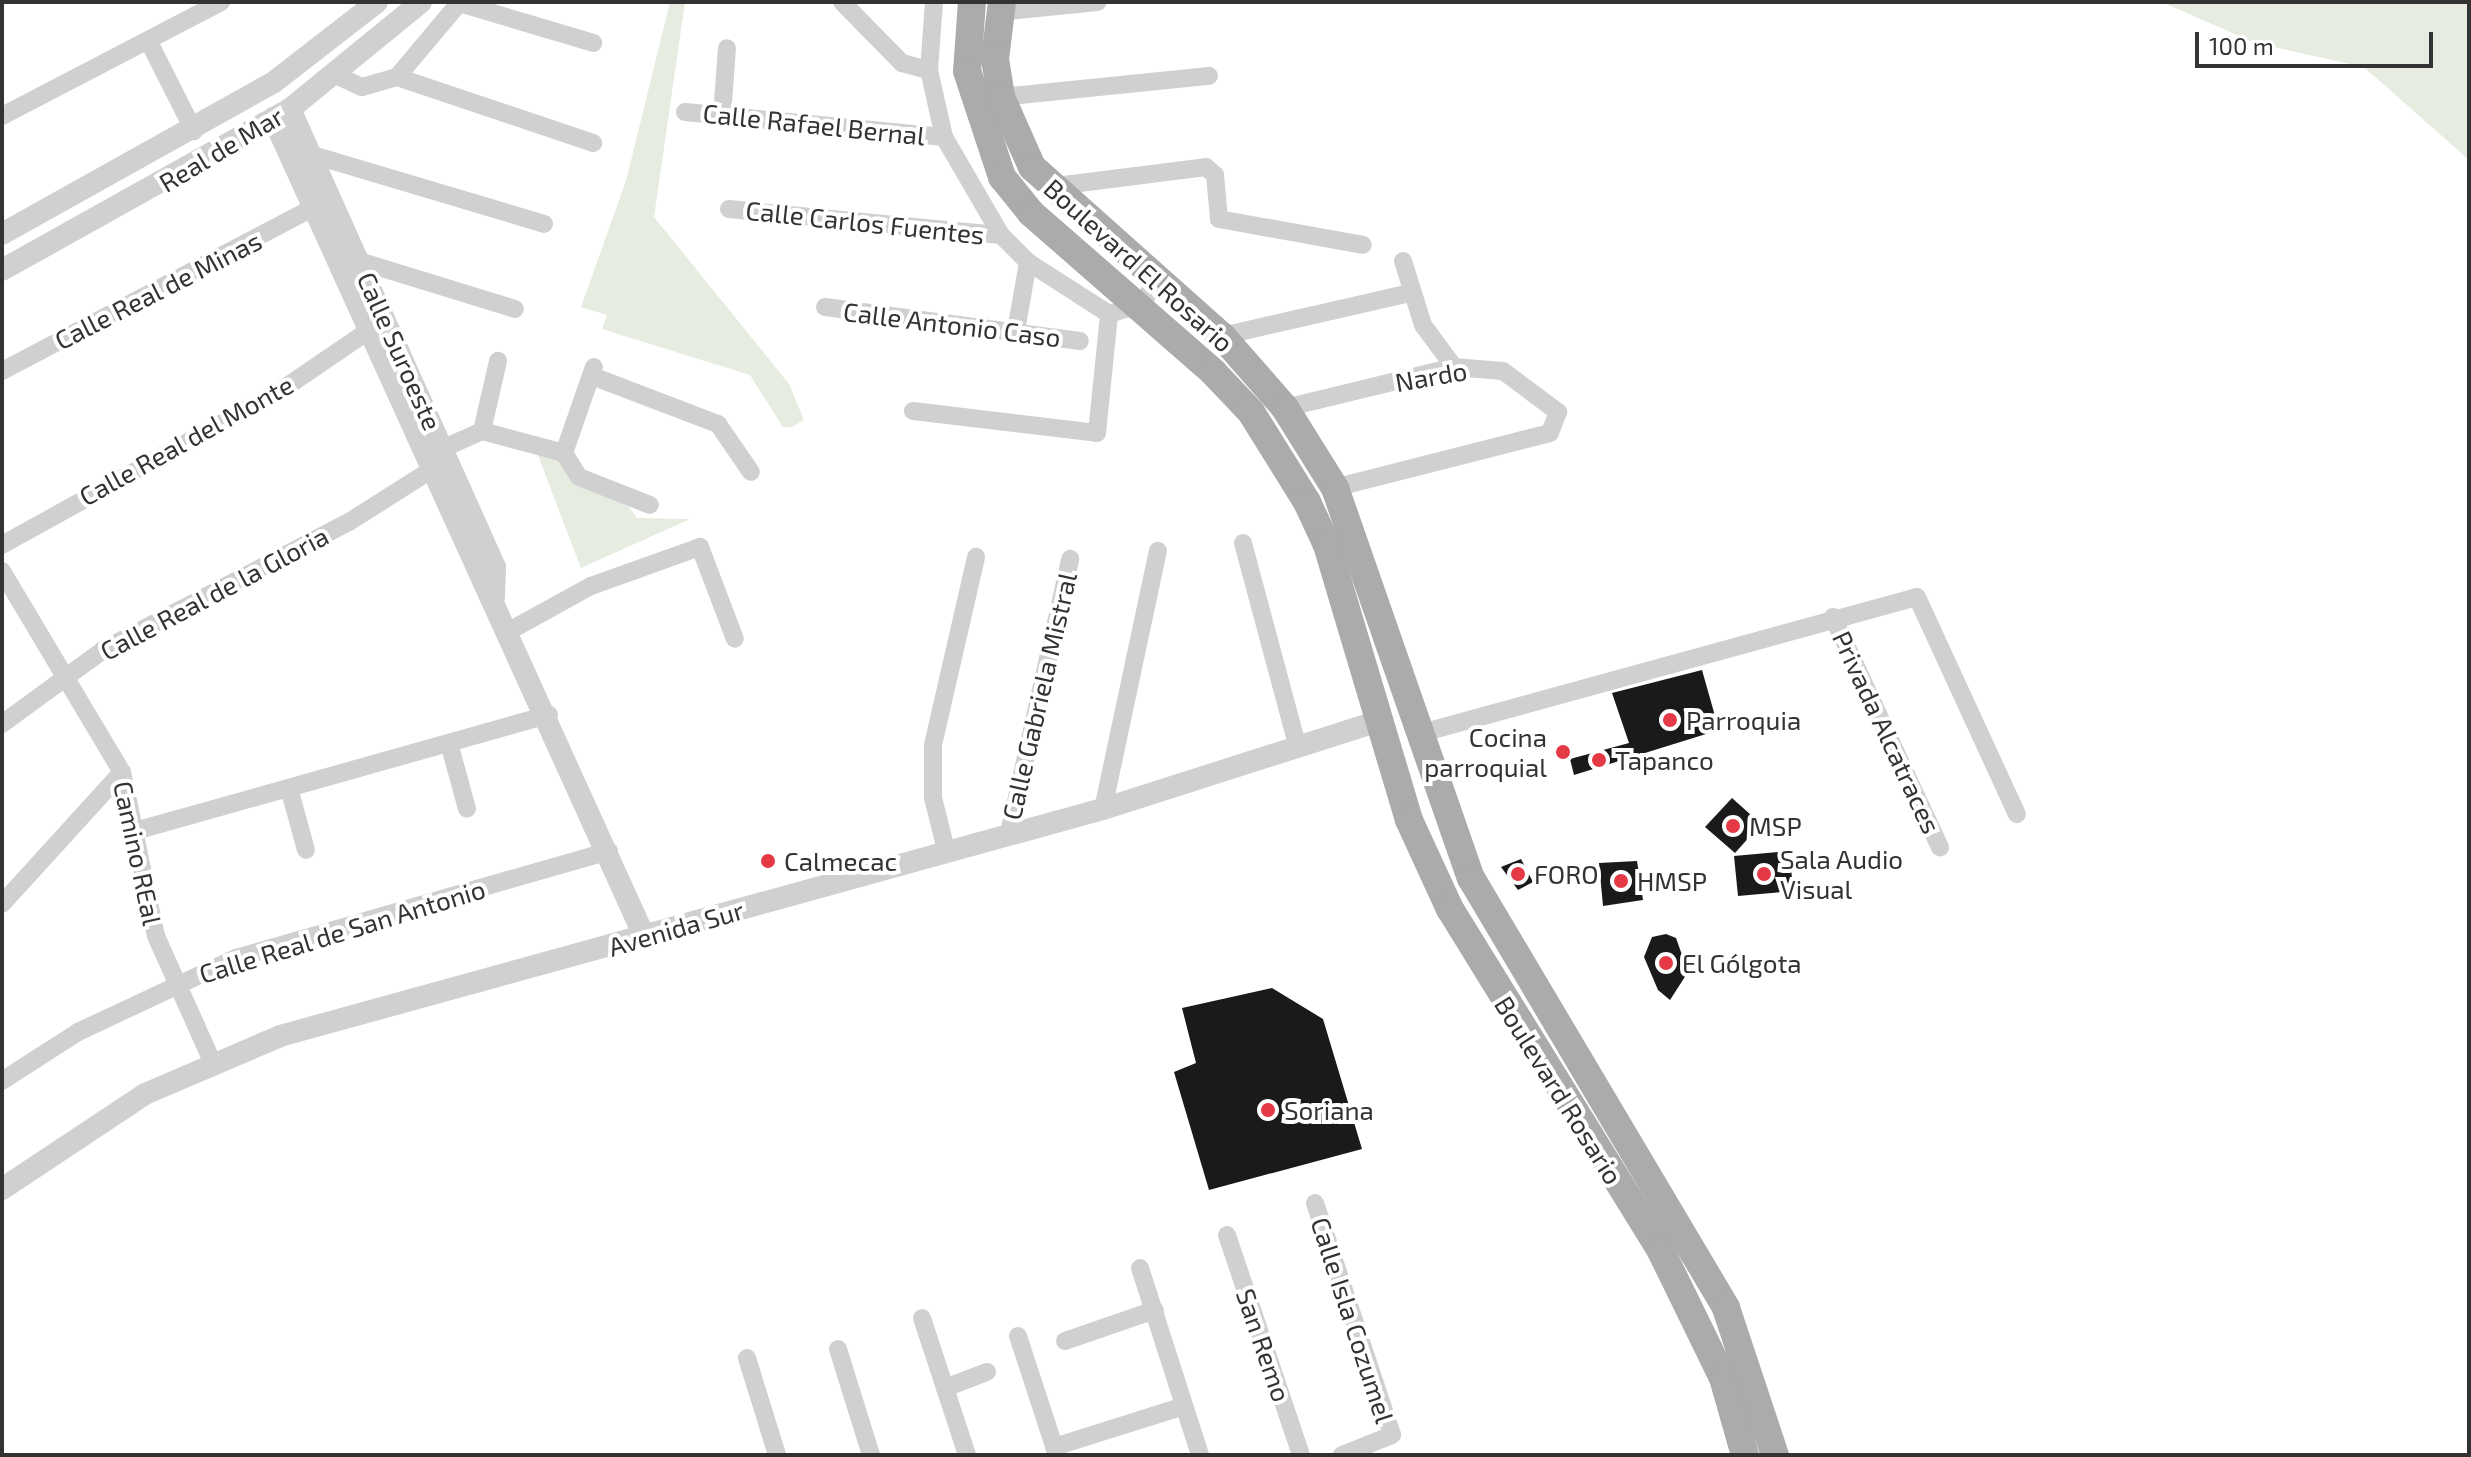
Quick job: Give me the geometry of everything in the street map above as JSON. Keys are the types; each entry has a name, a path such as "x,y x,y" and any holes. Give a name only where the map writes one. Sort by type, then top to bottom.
{"main road":[{"name":"Boulevard El Rosario","path":"972,2 967,71 1002,177 1041,222 1142,304 1251,412 1307,502 1327,545 1376,722"},
{"name":"Boulevard El Rosario","path":"1001,7 1001,97 1018,145 1048,187 1159,276 1222,336 1285,408 1335,488 1418,734"},
{"name":"Boulevard Rosario","path":"1376,722 1450,909 1696,1316 1745,1455"},
{"name":"Boulevard Rosario","path":"1418,734 1481,894 1726,1308 1775,1455"},
{"path":"1450,909 1481,894"}],"street":[{"path":"2,116 221,2"},
{"path":"2,234 194,131 326,46 377,2"},
{"name":"Real de Mar","path":"2,270 282,113 338,76 421,2"},
{"path":"338,76 362,87 397,77 460,2 593,43"},
{"path":"842,2 902,63 929,70"},
{"path":"934,2 929,70 944,137 1001,235 1028,262 1109,314 1142,304 1159,276"},
{"path":"1001,7 1097,2"},
{"path":"149,42 194,131"},
{"path":"722,116 727,48"},
{"path":"1001,97 1209,76"},
{"path":"397,77 593,143"},
{"name":"Calle Rafael Bernal","path":"685,112 944,137"},
{"name":"Calle Suroeste","path":"282,113 313,155 444,448 495,567 494,598"},
{"name":"Calle Suroeste","path":"282,113 314,207 368,331 549,715 645,938"},
{"path":"313,155 544,224"},
{"path":"1048,187 1206,167 1215,175 1219,219 1363,245"},
{"name":"Calle Real de Minas","path":"2,371 314,207"},
{"name":"Calle Carlos Fuentes","path":"729,209 1001,235"},
{"path":"359,261 515,309"},
{"path":"1403,261 1410,293 1454,367"},
{"path":"1016,331 1028,262"},
{"path":"1222,336 1410,293"},
{"name":"Calle Antonio Caso","path":"825,307 1080,341"},
{"path":"913,411 1097,433 1109,314"},
{"name":"Calle Real del Monte","path":"2,545 283,389 368,331"},
{"path":"482,431 498,361"},
{"name":"Nardo","path":"1285,408 1454,367 1503,371 1555,406 1559,419 1550,433 1335,488"},
{"path":"564,453 593,371 718,424 751,472"},
{"path":"444,448 482,431 564,453 579,477 650,505"},
{"name":"Calle Real de la Gloria","path":"2,724 62,678 431,470"},
{"path":"1243,543 1298,748"},
{"path":"509,631 591,586 700,547 735,639"},
{"path":"1103,809 1158,551"},
{"path":"946,850 933,798 933,745 976,557"},
{"name":"Calle Gabriela Mistral","path":"1009,833 1070,559"},
{"name":"Camino REal","path":"2,571 62,678 122,772 144,893 176,984 212,1061"},
{"path":"1418,734 1833,617 1917,597 2017,814"},
{"name":"Privada Alcatraces","path":"1833,617 1940,847"},
{"path":"135,831 549,715"},
{"name":"Avenida Sur","path":"2,1189 104,1117 212,1061 343,1016 645,938 946,850 1103,809 1376,722"},
{"path":"449,743 467,809"},
{"path":"2,904 122,772"},
{"path":"289,788 306,850"},
{"name":"Calle Real de San Antonio","path":"2,1081 78,1032 236,958 609,851"},
{"name":"Calle Isla Cozumel","path":"1315,1203 1391,1437 1342,1455"},
{"name":"San Remo","path":"1227,1235 1301,1455"},
{"path":"1140,1268 1200,1455"},
{"path":"1065,1341 1155,1310"},
{"path":"922,1318 967,1455"},
{"path":"1018,1336 1056,1451 1184,1406"},
{"path":"838,1349 871,1455"},
{"path":"747,1358 777,1455"},
{"path":"945,1388 987,1372"}],"shaded area":[{"path":"670,2 685,2 654,217 789,384 804,420 792,427 783,427 750,375 602,329 607,315 581,307 626,181"},
{"path":"2162,2 2469,2 2469,160 2364,67 2255,43"},
{"path":"534,445 558,451 573,480 629,507 637,518 690,519 581,568"}],"building":[{"name":"Parroquia","path":"1702,670 1719,730 1574,775 1570,759 1629,743 1612,693"},
{"name":"MSP","path":"1732,798 1761,824 1735,853 1705,827"},
{"name":"Sala Audio Visual","path":"1778,852 1790,855 1793,891 1738,896 1734,856"},
{"name":"FORO","path":"1521,859 1533,882 1518,890 1501,867"},
{"name":"HMSP","path":"1637,861 1643,900 1603,906 1599,863"},
{"name":"El Gólgota","path":"1666,934 1676,938 1688,972 1670,1000 1658,990 1644,957 1652,937"},
{"name":"Soriana","path":"1272,988 1323,1019 1362,1149 1209,1190 1174,1072 1196,1063 1182,1008"}],"place":[{"name":"Parroquia","path":"1670,720"},
{"name":"Cocina parroquial","path":"1563,752"},
{"name":"Tapanco","path":"1599,760"},
{"name":"MSP","path":"1733,826"},
{"name":"Calmecac","path":"768,861"},
{"name":"FORO","path":"1518,874"},
{"name":"Sala Audio Visual","path":"1764,874"},
{"name":"HMSP","path":"1621,881"},
{"name":"El Gólgota","path":"1666,963"},
{"name":"Soriana","path":"1268,1110"}]}
